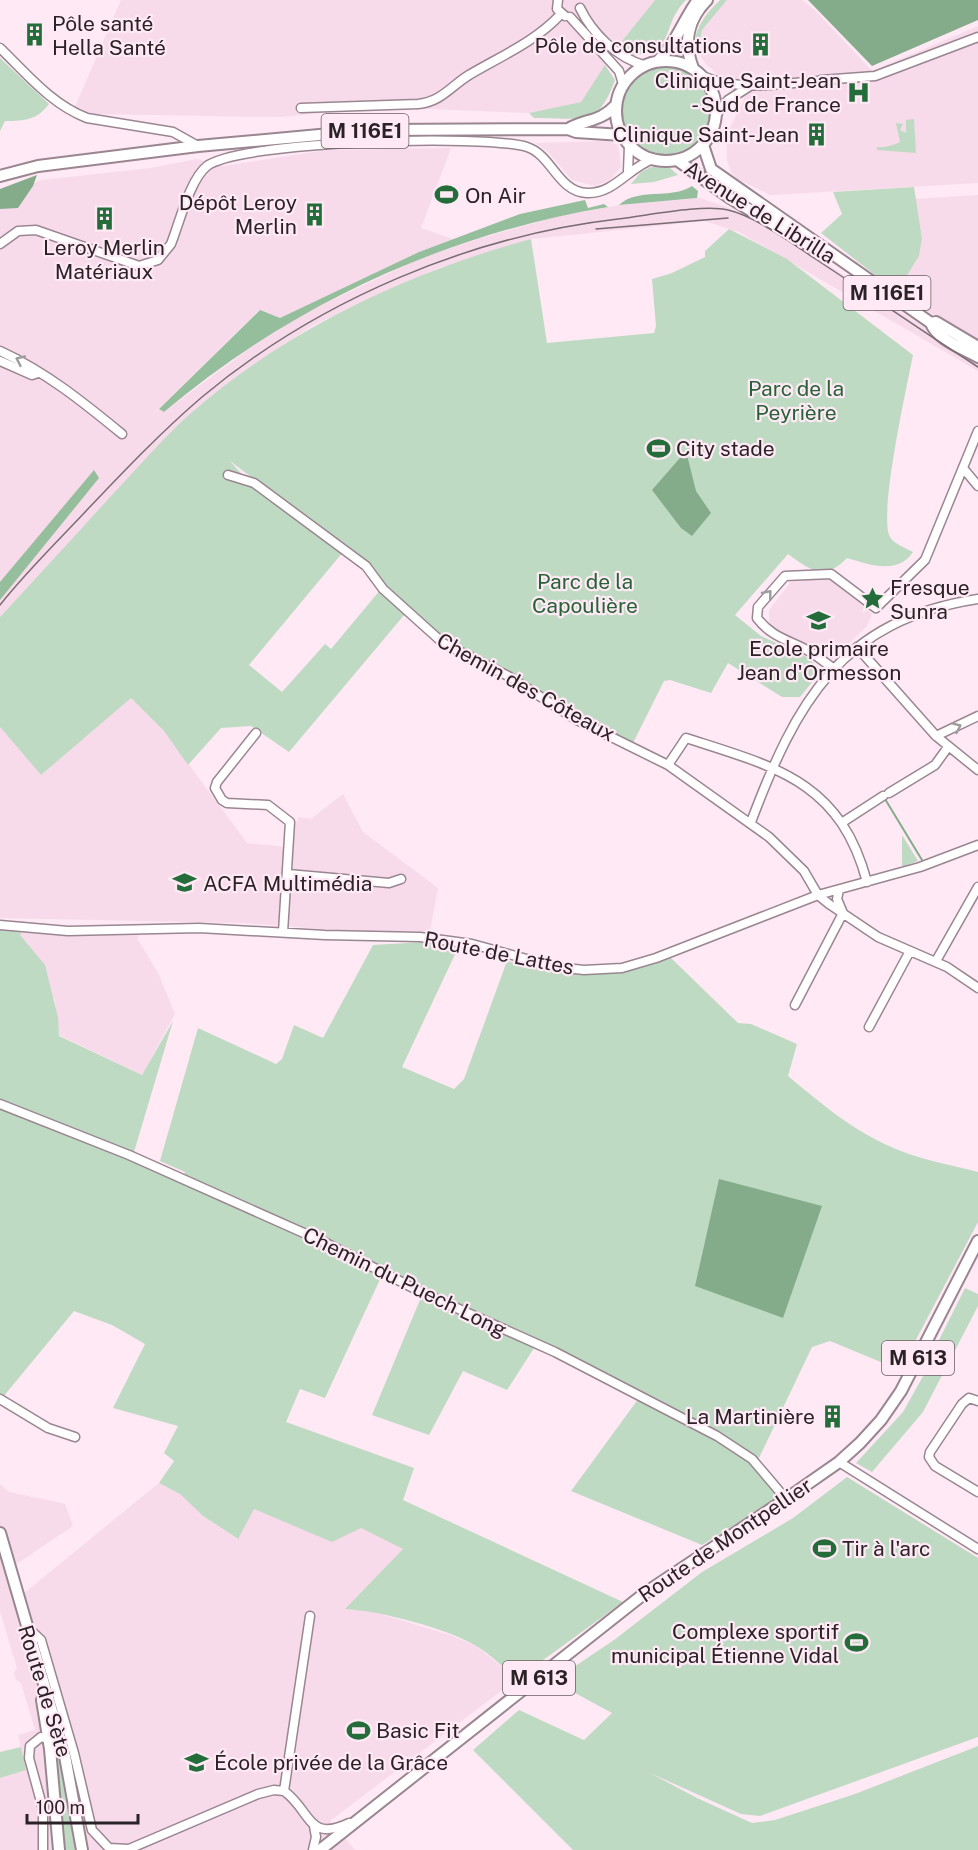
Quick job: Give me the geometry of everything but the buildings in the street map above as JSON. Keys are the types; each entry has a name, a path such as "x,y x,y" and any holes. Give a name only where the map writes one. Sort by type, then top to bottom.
{"main road":[{"path":"658,61 675,41 684,20 698,0"},
{"path":"693,68 687,53 686,36 707,0"},
{"path":"658,61 676,61 693,68 705,77 716,101 712,130 704,145 687,157 677,160 653,159 629,146 622,135 615,115 622,84 644,65 658,61"},
{"name":"M 116E1","path":"567,129 576,124 596,120 616,105"},
{"name":"M 116E1","path":"0,176 38,166 198,146 383,130 567,129 576,132 622,135"},
{"name":"Avenue de Librilla","path":"704,145 711,169 734,193"},
{"name":"Avenue de Librilla","path":"677,160 841,258 844,264 931,323 933,329 978,355"},
{"name":"Avenue de Librilla","path":"931,323 936,322 978,347"},
{"name":"Avenue de Librilla","path":"949,340 962,344 978,355"},
{"name":"M 116E1","path":"962,347 978,362"},
{"name":"Route de Montpellier","path":"321,1850 645,1593 839,1462 881,1420 901,1391 978,1241"},
{"name":"Route de Sète","path":"0,1533 65,1756 82,1850"},
{"name":"Route de Sète","path":"0,1552 43,1705 59,1850"},
{"path":"53,1850 53,1833 57,1826"}],"street":[{"path":"557,0 557,9 561,14 570,17 619,71 622,84"},
{"path":"570,17 580,4 611,48 624,59 644,65"},
{"path":"301,108 418,104 436,100 471,74 507,56 561,14"},
{"path":"705,77 722,84 751,86 875,76 978,37"},
{"path":"0,48 59,105 75,114 173,132 198,146"},
{"path":"716,114 728,100 751,86"},
{"path":"0,244 18,231 36,230 129,264 149,265 165,254 171,244 196,178 208,165 226,158 289,149 381,141 448,141 516,145 536,151 566,184 587,193 609,189 628,171 653,159"},
{"path":"628,171 629,146"},
{"path":"0,351 34,366 38,373 63,385 122,434"},
{"path":"0,361 32,375 38,373"},
{"path":"833,669 804,648 787,643 769,631 757,618 758,607 785,576 831,574 876,608 916,566 925,560 978,431"},
{"path":"963,468 978,486"},
{"name":"Chemin des Côteaux","path":"228,475 254,483 366,566 399,604 448,646 510,677 575,719 668,765 751,822 804,872 818,895"},
{"path":"751,822 792,725 833,669 879,632 914,615 945,605 978,599"},
{"path":"857,648 936,736 978,770"},
{"path":"936,736 978,716"},
{"path":"256,733 217,782 215,788 222,800 227,803 268,805 290,822 283,932"},
{"path":"668,765 686,738 772,769 815,793 843,822 858,853 867,882"},
{"path":"843,822 935,765 948,747"},
{"name":"Route de Lattes","path":"0,925 68,931 199,927 447,939 556,967 585,970 612,968 656,958 818,895 920,867 978,844"},
{"path":"288,874 389,883 401,879"},
{"path":"936,961 978,887"},
{"path":"839,890 837,899 843,913"},
{"path":"818,895 878,937 936,961 978,988"},
{"path":"795,1005 843,913"},
{"path":"869,1027 910,951"},
{"name":"Chemin du Puech Long","path":"0,1104 129,1155 293,1228 421,1292 555,1352 717,1436 752,1459 786,1499"},
{"path":"978,1401 969,1398 962,1404 929,1457 935,1466 978,1492"},
{"path":"0,1399 48,1428 75,1437"},
{"path":"839,1462 978,1549"},
{"path":"284,1791 309,1616"},
{"path":"25,1625 41,1640 74,1754 88,1821 100,1847 129,1849 258,1794 274,1790 284,1791 314,1826 327,1831 368,1813"},
{"path":"44,1850 42,1797 29,1758 30,1746 41,1737 65,1756"},
{"path":"313,1850 316,1837 314,1826"}],"shaded area":[{"path":"121,0 655,0 622,41 581,102 529,113 430,109 352,110 279,117 93,114 75,107"},
{"name":"Clinique Saint-Jean - Sud de France","path":"727,0 802,0 816,11 872,71 978,26 978,183 770,195 738,179 731,172 727,160 727,143 729,130 744,99 737,84 720,77 705,63 698,52 702,30"},
{"path":"808,0 978,0 978,20 872,66"},
{"path":"608,141 618,145 621,167 610,180 595,186 572,180 548,152 536,143"},
{"path":"451,148 421,228 453,239 419,252 280,318 259,310 149,418 159,409 164,412 257,343 305,313 419,259 555,217 619,205 700,198 741,212 807,251 978,363 978,371 739,232 705,221 531,239 436,269 373,297 314,325 241,373 189,415 0,617 0,194 42,180 150,168 197,159 224,166 327,150"},
{"path":"37,175 33,186 18,208 0,209 0,189"},
{"path":"692,186 698,191 697,198 619,205 635,196 674,192"},
{"path":"978,195 978,343 897,292 919,256 922,239 915,199"},
{"path":"585,200 588,208 604,204 608,207 547,219 487,236 429,256 372,280 316,308 263,339 212,374 164,412 159,409 260,310 280,318 419,252 520,214"},
{"path":"686,451 696,491 711,513 692,536 681,528 652,490"},
{"path":"94,470 99,478 0,600 0,582"},
{"name":"Ecole primaire Jean d'Ormesson","path":"829,578 850,591 872,614 867,626 831,661 813,648 792,641 766,624 769,621 769,610 791,582"},
{"path":"131,697 164,731 247,843 286,847 299,817 311,819 343,794 363,832 438,888 430,931 348,931 245,923 0,918 0,727 41,775"},
{"path":"22,931 141,933 137,938 159,975 175,1014 142,1075 59,1035 55,1000 19,935"},
{"path":"719,1179 822,1206 783,1318 695,1286"},
{"path":"159,1483 180,1494 203,1516 237,1539 254,1509 300,1528 361,1528 404,1549 345,1609 371,1611 450,1635 476,1646 517,1679 330,1821 355,1850 0,1850 0,1778 26,1770 18,1735 35,1730 21,1683 16,1680 14,1673 17,1668 0,1611 0,1484 9,1492 65,1504 73,1526 15,1565 23,1594"}],"green space":[{"path":"655,0 686,0 678,10 662,43 656,49 630,56 622,41"},
{"path":"720,0 727,0 702,30 698,52 694,53 695,38 701,24"},
{"path":"0,58 49,104 40,113 30,118 5,121 0,131"},
{"path":"605,65 615,80 608,96 594,114 576,119 564,119 534,118 529,113 581,102"},
{"path":"657,66 675,66 691,73 704,86 711,102 711,120 704,136 691,149 675,156 657,156 641,149 628,136 621,120 621,102 628,86 641,73"},
{"path":"914,119 916,153 877,150 877,147 900,142 896,123 903,124 900,130 906,133 906,120"},
{"path":"651,167 670,168 678,175 654,182 631,184 641,172"},
{"path":"914,187 922,239 919,256 897,292 821,233 842,214 833,192"},
{"path":"729,229 787,259 913,355 890,478 887,524 890,537 897,544 913,552 900,564 892,566 874,565 847,558 839,565 825,571 811,569 788,554 735,615 761,636 805,656 822,670 800,697 782,697 728,663 711,693 670,680 664,681 633,743 574,714 499,667 435,634 313,523 230,461 253,487 343,552 249,665 282,692 325,644 331,649 381,589 405,614 289,752 251,726 221,728 188,765 164,731 131,698 41,775 0,727 0,617 150,454 190,414 227,383 308,330 350,307 439,269 531,239 547,343 654,333 656,326 652,279 672,273 705,257 705,251"},
{"path":"902,835 918,861 902,867"},
{"path":"0,930 22,931 20,935 45,965 58,1017 59,1036 142,1075 173,1021 134,1152 0,1101"},
{"path":"425,942 458,948 402,1067 454,1089 464,1079 507,961 550,970 589,972 629,969 671,958 738,1023 751,1024 797,1044 788,1076 856,1128 901,1151 978,1172 978,1222 900,1370 830,1341 812,1347 758,1460 718,1435 183,1176 185,1172 160,1161 198,1028 276,1064 282,1059 294,1025 323,1038 373,945"},
{"path":"0,1106 145,1165 289,1228 382,1275 325,1398 300,1389 286,1422 414,1468 403,1500 623,1602 517,1679 478,1647 449,1633 394,1617 345,1609 403,1549 361,1528 332,1542 254,1509 238,1539 203,1516 180,1494 159,1483 174,1461 164,1453 178,1426 113,1408 145,1344 112,1325 74,1311 3,1397 0,1396"},
{"path":"965,1288 978,1294 978,1306 923,1412 872,1472 856,1463 903,1412 941,1344 938,1342"},
{"path":"422,1295 536,1345 507,1390 463,1371 429,1435 372,1415"},
{"path":"639,1398 750,1461 782,1496 702,1545 571,1491"},
{"path":"847,1477 978,1558 978,1737 760,1816 741,1814 650,1773 752,1823 775,1820 855,1794 978,1746 978,1850 573,1850 473,1750 519,1710 586,1741 584,1740 612,1713 553,1681 614,1640 702,1572 793,1518"},
{"path":"21,1747 26,1770 0,1778 0,1752"},
{"path":"53,1750 57,1752 60,1763 78,1850 65,1850"}],"waterway":[{"path":"885,799 922,860"}],"tram line":[{"path":"0,605 42,557 157,438 202,397 247,362 295,331 397,278 451,257 506,240 562,228 658,213 704,208 728,210 772,230 978,367"},
{"path":"596,229 728,218"}],"place":[{"name":"Pôle santé Hella Santé","path":"34,35"},
{"name":"Pôle de consultations","path":"760,45"},
{"name":"Clinique Saint-Jean - Sud de France","path":"859,92"},
{"name":"Clinique Saint-Jean","path":"817,134"},
{"name":"On Air","path":"447,195"},
{"name":"Dépôt Leroy Merlin","path":"315,214"},
{"name":"Leroy Merlin Matériaux","path":"104,219"},
{"name":"City stade","path":"658,448"},
{"name":"Fresque Sunra","path":"872,599"},
{"name":"Ecole primaire Jean d'Ormesson","path":"819,620"},
{"name":"ACFA Multimédia","path":"185,883"},
{"name":"La Martinière","path":"833,1416"},
{"name":"Tir à l'arc","path":"824,1548"},
{"name":"Complexe sportif municipal Étienne Vidal","path":"857,1643"},
{"name":"Basic Fit","path":"358,1730"},
{"name":"École privée de la Grâce","path":"196,1762"}],"park label":[{"name":"Parc de la Peyrière","path":"796,400"},
{"name":"Parc de la Capoulière","path":"585,593"}]}
